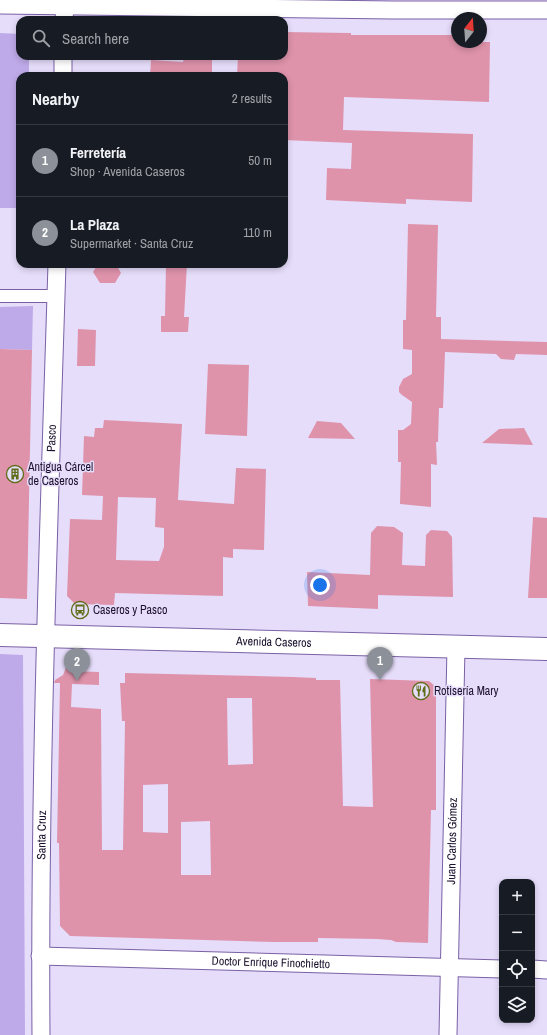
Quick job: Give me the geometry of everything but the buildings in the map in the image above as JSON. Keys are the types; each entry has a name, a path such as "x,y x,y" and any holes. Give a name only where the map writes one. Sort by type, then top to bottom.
{"main road":[{"name":"Avenida Caseros","path":"0,635 547,649"}],"street":[{"path":"0,5 65,12 547,10"},
{"path":"63,60 63,72"},
{"name":"Pasco","path":"46,636 57,268"},
{"path":"0,296 56,296"},
{"name":"Santa Cruz","path":"41,1035 40,956 46,636"},
{"name":"Juan Carlos Gómez","path":"448,1035 456,647"},
{"name":"Doctor Enrique Finochietto","path":"40,956 499,968"},
{"path":"535,969 547,970"}],"shaded area":[{"path":"0,33 16,34 16,60 29,60 29,72 16,72 16,208 0,208"},
{"path":"33,306 32,350 0,349 0,307"},
{"path":"0,654 23,655 25,1035 0,1035"}],"place":[{"name":"Antigua Cárcel de Caseros","path":"15,474"},
{"name":"Caseros y Pasco","path":"80,610"},
{"name":"Ferretería","path":"380,680"},
{"name":"La Plaza","path":"77,681"},
{"name":"Rotisería Mary","path":"421,691"}]}
